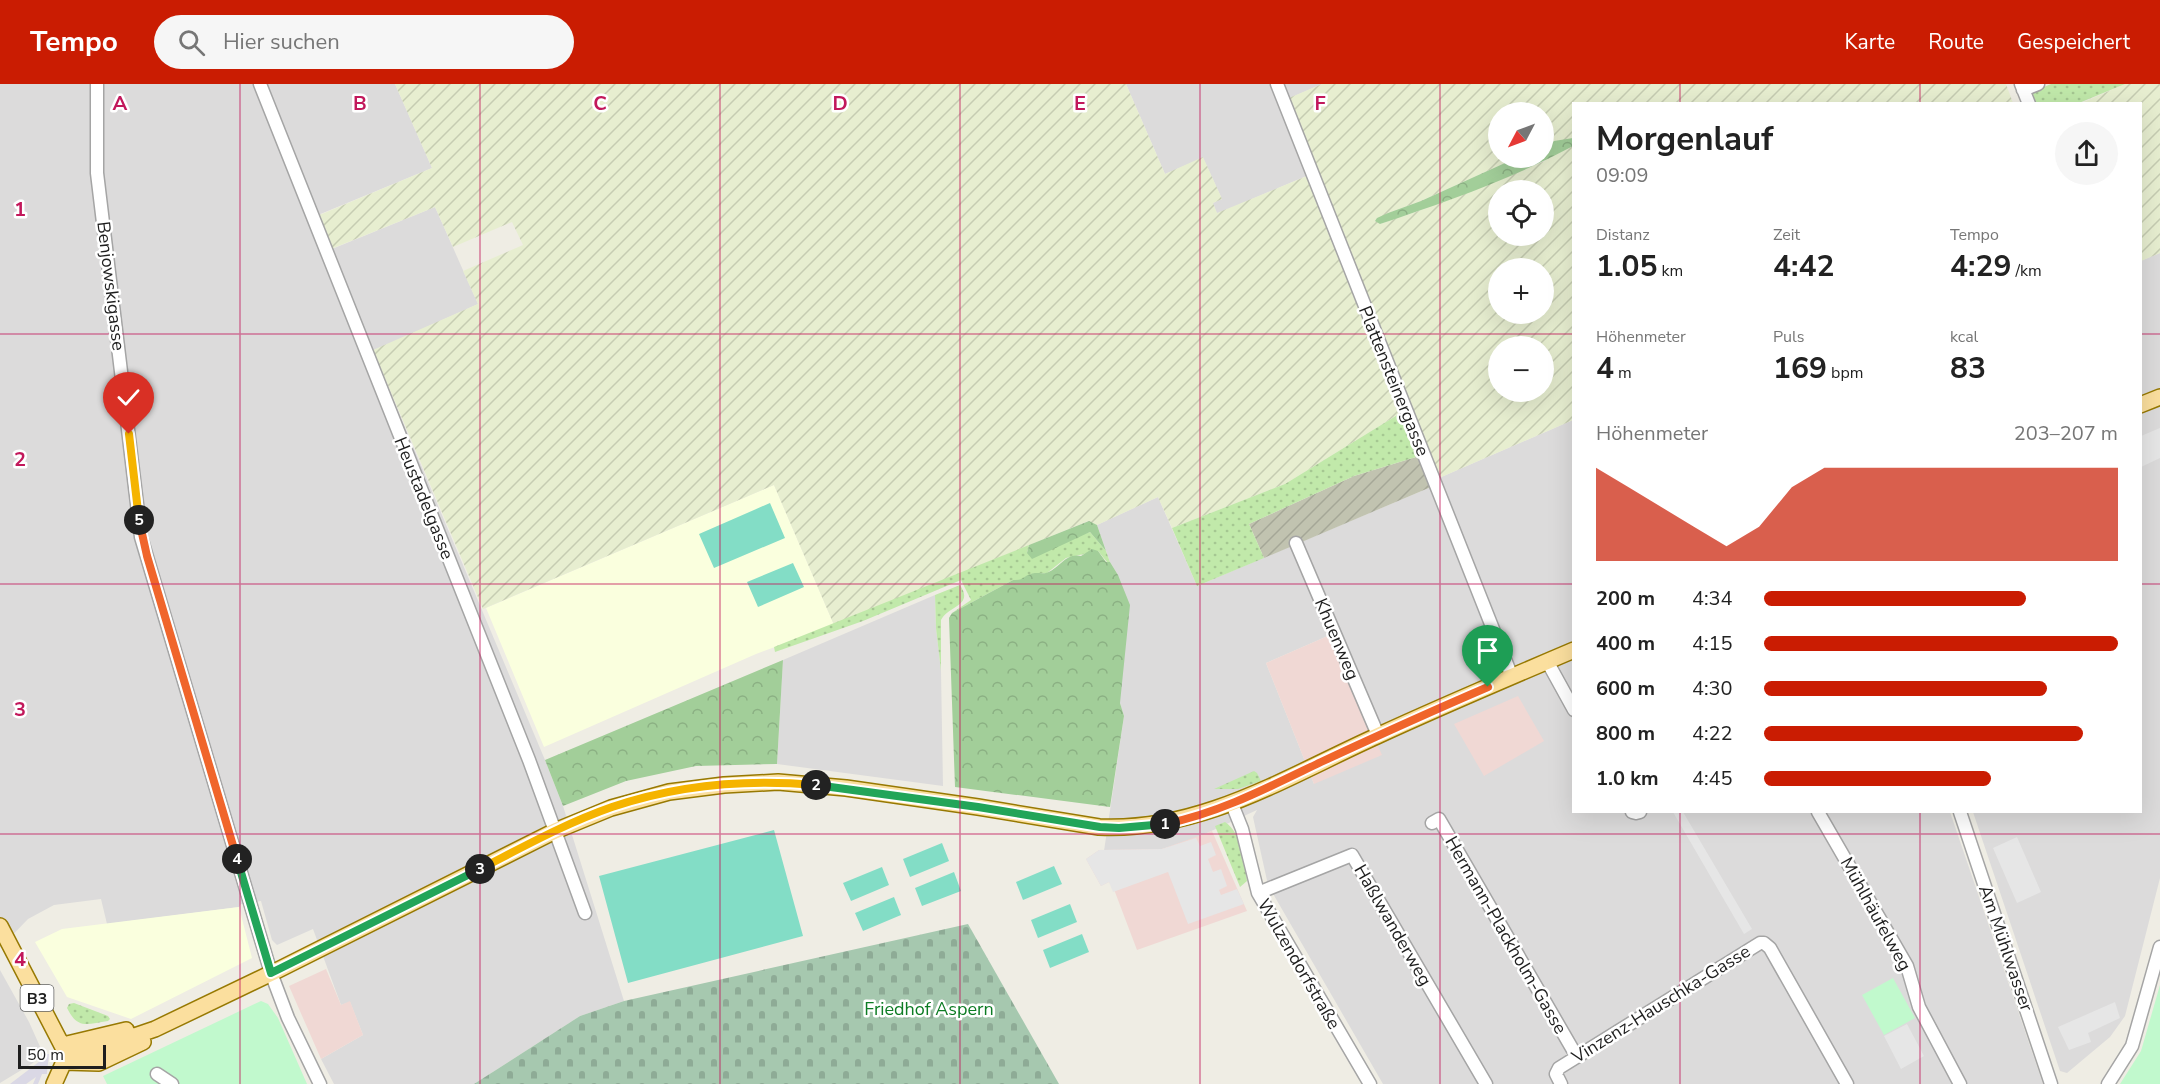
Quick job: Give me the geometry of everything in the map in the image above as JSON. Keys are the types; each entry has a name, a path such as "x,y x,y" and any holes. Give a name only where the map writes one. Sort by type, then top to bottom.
{"main road":[{"path":"2142,401 2160,397"},
{"path":"54,1084 65,1054 105,1046 155,1029 555,831 610,808 669,792 724,785 778,782 846,788 1100,827 1119,828 1167,824 1232,804 1378,735 1572,651"},
{"name":"B3","path":"0,926 65,1054"}],"street":[{"name":"Benjowskigasse","path":"97,84 97,173 141,537 271,973 288,1018 320,1084"},
{"name":"Heustadelgasse","path":"260,84 524,750 585,913"},
{"name":"Plattensteinergasse","path":"1276,84 1512,677"},
{"path":"2028,102 2022,87 2038,84"},
{"name":"Khuenweg","path":"1296,543 1378,735"},
{"path":"1547,661 1572,706"},
{"name":"Wulzendorfstraße","path":"1232,804 1242,828 1258,893 1370,1084"},
{"name":"Mühlhäufelweg","path":"1819,813 1907,966 1913,980 1919,1007 1960,1084"},
{"name":"Am Mühlwasser","path":"1960,813 2051,1084"},
{"name":"Hermann-Plackholm-Gasse","path":"1432,823 1439,819 1577,1057"},
{"name":"Haßlwanderweg","path":"1258,893 1352,855 1486,1084"},
{"name":"Vinzenz-Hauschka-Gasse","path":"1561,1084 1556,1074 1559,1068 1760,943 1764,943 1770,948 1847,1084"},
{"path":"2108,1084 2132,1046 2160,947"},
{"path":"157,1074 172,1084"}],"shaded area":[{"path":"0,84 395,84 432,168 318,215 332,249 435,207 478,304 373,351 563,806 624,1001 580,1016 474,1084 334,1084 321,1059 363,1035 350,1002 341,1005 313,929 277,945 272,940 261,901 241,904 239,907 107,924 101,899 54,905 28,919 0,948"},
{"path":"395,84 1126,84 1165,174 1203,157 1222,199 1213,203 1217,213 1307,176 1399,414 1285,484 1172,528 1158,497 1097,525 1088,521 834,625 774,485 483,609 373,350 478,304 463,271 523,245 512,222 453,247 435,207 331,249 317,216 432,168"},
{"path":"1126,84 1322,84 1290,98 1318,171 1217,214 1213,203 1222,199 1203,158 1165,174"},
{"path":"1322,84 2006,84 2013,102 1572,102 1572,420 1439,478 1289,98","holes":["1488,102 1554,102 1554,168 1527,168 1497,180 1554,180 1554,246 1488,246 1488,184 1380,224 1388,213 1421,201 1494,168 1488,168"]},
{"path":"2125,84 2160,84 2160,253 2142,261 2142,102 2084,102"},
{"path":"2160,253 2160,878 2125,1016 2110,1037 2067,1073 2060,1071 1973,813 2142,813 2142,260"},
{"path":"1572,420 1572,813 1950,813 2043,1084 1383,1084 1268,885 1253,817 1257,810 1196,838 1162,849 1104,851 1124,716 1120,703 1118,575 1110,562 1097,525 1158,497 1197,586 1431,487 1439,478","holes":["1330,635 1314,784 1266,663"]},
{"path":"2160,428 2160,458 2142,467 2142,436"},
{"path":"1416,457 1431,487 1264,558 1249,524 1354,476"},
{"path":"774,485 834,625 756,654 544,747 486,608"},
{"path":"935,595 941,671 943,786 777,764 783,660"},
{"path":"1330,635 1382,755 1314,784 1266,663"},
{"path":"1518,696 1544,741 1484,776 1454,724"},
{"path":"1674,813 1684,813 1752,929 1744,934"},
{"path":"1212,831 1247,911 1137,950 1115,892 1109,882 1101,886 1086,859 1099,850 1162,849"},
{"path":"2017,837 2041,892 2017,903 1993,848"},
{"path":"1196,838 1200,846 1211,842 1216,855 1208,859 1213,872 1221,869 1227,886 1219,890 1221,895 1237,889 1244,904 1188,924 1168,872 1113,892 1109,882 1101,886 1086,859 1099,850 1162,849"},
{"path":"239,907 252,958 131,1019 67,997 35,942 62,929"},
{"path":"326,969 341,1005 350,1001 363,1035 321,1059 289,986"},
{"path":"0,970 29,1022 42,1051 33,1063 0,1083"},
{"path":"2115,1002 2120,1018 2088,1033 2091,1042 2069,1050 2058,1027"},
{"path":"1907,1024 1924,1056 1901,1069 1884,1036"},
{"path":"45,1054 49,1054 47,1074 42,1074 38,1084 33,1084 36,1077 26,1084 10,1084 44,1058"}],"green space":[{"path":"2051,84 2125,84 2081,102 2036,102 2032,92"},
{"path":"1572,138 1572,147 1554,156 1554,141"},
{"path":"1494,168 1527,168 1499,180 1488,180 1488,185 1380,224 1375,221 1388,213 1421,201"},
{"path":"1399,414 1416,457 1354,476 1249,524 1264,558 1197,586 1172,528 1285,484"},
{"path":"770,503 785,538 714,568 699,534"},
{"path":"1089,521 1097,525 1106,551 1090,532 1032,559 1027,553 1029,545"},
{"path":"1090,532 1106,551 1110,562 1107,562 1098,551 1066,558 1047,573 1031,574 1023,580 1013,580 952,613 971,600 961,580 863,621 775,652 774,647 1029,545 1027,553"},
{"path":"1092,549 1098,551 1106,562 1110,562 1130,605 1120,703 1124,716 1110,807 955,787 949,618 952,613 1013,580 1022,579 1033,573 1046,573 1071,556 1081,556"},
{"path":"793,563 804,587 758,607 747,582"},
{"path":"960,585 964,592 962,601 941,620 941,671 935,595"},
{"path":"783,660 777,764 696,766 626,781 563,806 545,760"},
{"path":"1254,771 1261,781 1238,789 1214,789"},
{"path":"1225,822 1239,840 1244,857 1247,881 1240,887 1215,826"},
{"path":"774,830 803,936 628,983 599,876"},
{"path":"942,843 949,861 910,877 903,859"},
{"path":"1054,866 1062,884 1023,900 1016,882"},
{"path":"882,867 889,885 851,901 843,883"},
{"path":"954,872 961,891 922,906 915,888"},
{"path":"894,897 901,915 863,931 855,913"},
{"path":"1070,904 1077,922 1038,938 1031,920"},
{"name":"Friedhof Aspern","path":"968,924 1059,1084 474,1084 580,1016 624,1001"},
{"path":"1082,934 1089,952 1050,968 1043,950"},
{"path":"1893,978 1915,1018 1884,1035 1862,995"},
{"path":"2160,985 2160,1084 2120,1084 2141,1051"},
{"path":"261,1001 268,1004 278,1018 307,1084 107,1084 103,1076"},
{"path":"74,1003 108,1016 110,1019 89,1024 79,1023 67,1008 69,1004"}],"route":[{"path":"129,434 141,537 271,973 555,831 610,808 669,792 724,785 778,782 846,788 978,807 1086,826 1119,828 1167,824 1232,804 1378,735 1488,687"}]}
